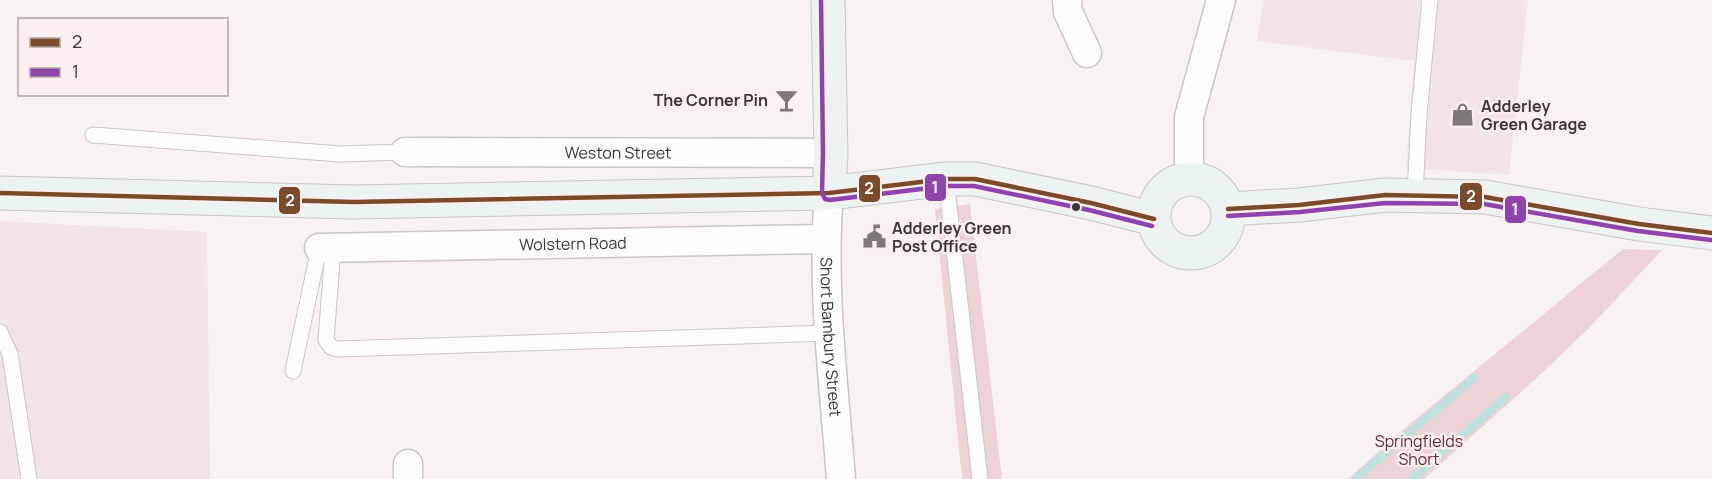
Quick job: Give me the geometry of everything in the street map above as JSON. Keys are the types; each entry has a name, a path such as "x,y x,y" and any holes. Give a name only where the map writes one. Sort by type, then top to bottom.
{"main road":[{"path":"828,0 831,153 829,193"},
{"path":"0,193 354,202 829,193 946,178 975,179 1091,203 1154,219"},
{"path":"1189,178 1202,180 1213,186 1224,197 1228,209 1228,223 1220,239 1207,249 1194,253 1172,248 1158,231 1154,219 1158,198 1166,188 1177,181 1189,178"},
{"path":"1228,209 1299,205 1385,195 1485,197 1640,224 1712,233"}],"street":[{"path":"1067,0 1068,12 1088,53"},
{"path":"1189,178 1189,117 1221,0"},
{"name":"Weston Street","path":"405,152 831,153"},
{"name":"Short Bambury Street","path":"829,193 825,239 841,479"},
{"name":"Wolstern Road","path":"326,248 825,239"}],"lane":[{"path":"1415,195 1419,114 1430,0"},
{"path":"93,135 339,154 405,152"},
{"path":"946,178 980,479"},
{"path":"326,248 326,340 331,347 338,349 830,333"},
{"path":"293,371 326,248"},
{"path":"0,332 10,354 29,479"}],"shaded area":[{"name":"Adderley Green Garage","path":"1264,0 1528,0 1509,175 1406,168 1414,61 1257,41"},
{"path":"0,221 207,232 210,479 0,479"}],"green space":[{"path":"970,204 1002,479 962,479 935,209"},
{"name":"Springfields Short","path":"1623,249 1662,250 1590,327 1424,479 1348,479 1412,422"}],"waterway":[{"path":"1355,479 1474,378"},
{"path":"1412,479 1506,397"}],"transit line":[{"name":"1","path":"821,0 822,193 825,199 946,186 974,186 1152,226"},
{"name":"2","path":"0,193 354,202 829,193 946,179 975,179 1091,203 1154,219"},
{"name":"2","path":"1228,209 1299,205 1385,195 1485,197 1639,224 1712,233"},
{"name":"1","path":"1228,216 1300,212 1385,203 1484,204 1638,231 1711,240"}],"place":[{"name":"The Corner Pin","path":"786,100"},
{"name":"Adderley Green Garage","path":"1463,115"},
{"name":"Adderley Green Post Office","path":"874,237"}]}
